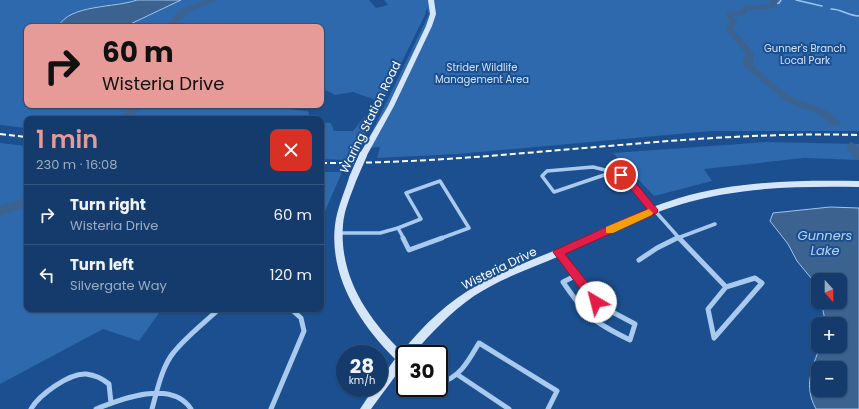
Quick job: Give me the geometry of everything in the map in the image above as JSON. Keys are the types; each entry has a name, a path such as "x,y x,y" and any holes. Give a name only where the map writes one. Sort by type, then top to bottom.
{"street":[{"name":"Waring Station Road","path":"396,353 373,329 356,303 340,257 339,232 341,213 363,155 391,106 429,26 432,14 431,0"},
{"path":"613,172 554,192 542,176 547,171 593,167 613,172 621,175 632,184 654,210 726,287"},
{"path":"339,232 380,233 421,219 406,193 440,181 469,228 409,250 398,228"},
{"name":"Wisteria Drive","path":"415,345 428,329 461,300 498,279 654,210 705,195 753,186 794,183 859,184"},
{"path":"639,260 655,247 678,236 716,224"},
{"path":"558,252 596,302 607,310 635,324 630,340 600,324 590,317 578,305 563,282 576,276"},
{"path":"755,278 762,283 714,338 708,309 726,287 755,278"},
{"path":"152,409 156,392 168,362 174,352 216,312"},
{"path":"271,409 304,331 304,323 300,315 296,312"},
{"path":"448,381 458,375 479,343 557,391 548,409"},
{"path":"365,409 396,369"},
{"path":"31,409 36,399 71,378 86,374 105,380 110,384 111,403"},
{"path":"458,375 509,409"},
{"path":"96,409 134,395 156,392 172,396 188,404 191,409"}],"green space":[{"path":"0,0 137,0 128,3 82,10 72,14 61,24 24,24 24,108 286,108 308,111 309,116 24,116 24,128 0,125"},
{"name":"Strider Wildlife Management Area","path":"181,0 369,0 376,8 388,5 384,0 859,0 859,131 711,131 457,154 377,158 380,147 364,148 429,14 427,8 425,15 382,102 353,92 335,95 324,90 324,24 130,24"},
{"path":"364,117 374,120 348,160 324,159 324,122 331,123 334,131 353,131"},
{"path":"766,142 859,144 859,160 804,158 704,169 712,181 654,196 613,153"},
{"path":"0,143 24,146 24,312 160,312 139,341 103,329 0,384"},
{"path":"324,172 342,172 325,211"}],"water":[{"path":"137,0 181,0 130,24 61,24 72,14 82,10 128,3"},
{"name":"Gunners Lake","path":"830,207 859,208 859,409 816,409 811,397 847,397 847,361 815,361 818,353 847,353 847,317 824,317 823,309 847,309 847,273 811,273 811,278 797,261 788,244 770,221 773,213"},
{"name":"Gunners Lake","path":"811,374 811,396 809,385"}],"waterway":[{"path":"170,24 188,9 213,0"},
{"path":"774,0 773,6 746,8 742,13 731,14 730,16 734,21 729,29 751,54 748,59 748,66 790,100 826,114 835,123"},
{"path":"774,4 779,3 781,0"},
{"path":"796,0 822,6"},
{"path":"831,9 859,16"},
{"path":"126,116 137,108"},
{"path":"851,146 859,156"},
{"path":"0,211 24,203"}],"railway":[{"path":"0,134 24,137"},
{"path":"324,163 388,162 456,158 724,137 859,135"}],"slow traffic":[{"path":"609,230 649,213"}],"route":[{"path":"596,302 558,252 654,210 632,184 621,175"}],"park label":[{"name":"Gunner's Branch Local Park","path":"805,54"}]}
